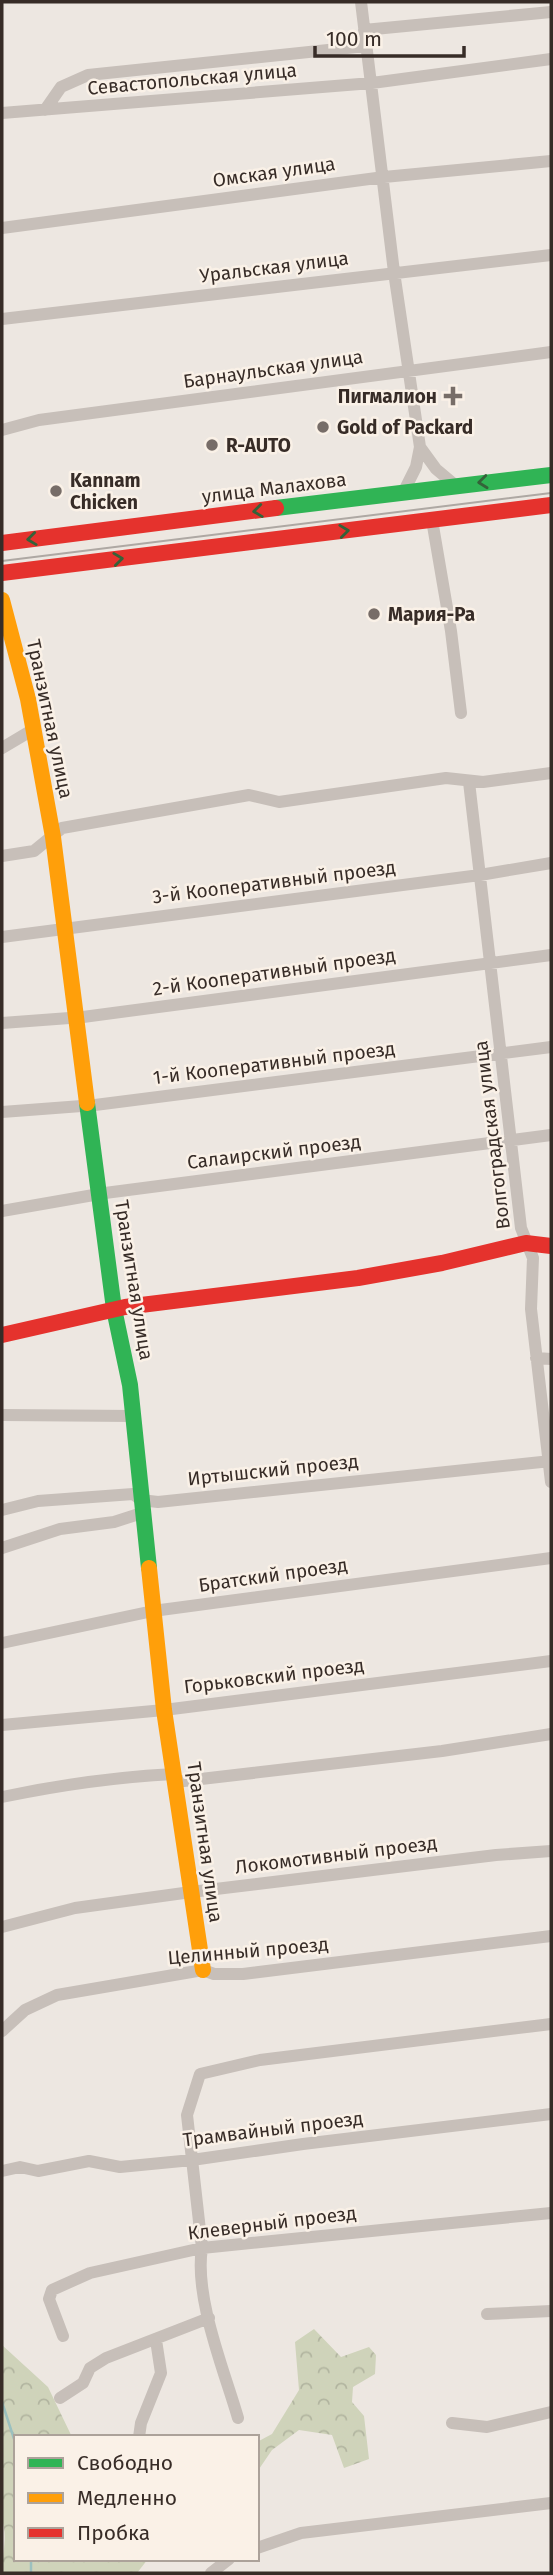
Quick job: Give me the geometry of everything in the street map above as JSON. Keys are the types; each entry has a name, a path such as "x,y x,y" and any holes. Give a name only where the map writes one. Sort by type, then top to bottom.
{"street":[{"path":"361,2 394,272 420,447 416,467 404,491"},
{"path":"364,30 551,12"},
{"name":"Севастопольская улица","path":"45,110 61,87 88,75 366,46"},
{"name":"Севастопольская улица","path":"2,113 372,83 551,60"},
{"name":"Омская улица","path":"2,228 384,177 551,161"},
{"name":"Уральская улица","path":"2,319 551,255"},
{"name":"Барнаульская улица","path":"2,430 39,420 551,352"},
{"path":"420,447 436,469 455,485"},
{"name":"улица Малахова","path":"2,543 404,491 551,475"},
{"path":"2,573 551,505"},
{"path":"432,520 451,631 461,713"},
{"name":"Транзитная улица","path":"2,600 34,729 53,837 114,1309 134,1416 164,1710 203,1970"},
{"path":"2,748 34,729"},
{"path":"2,856 34,850 62,828 249,795 279,802 446,778 483,782 551,773"},
{"name":"Волгоградская улица","path":"469,782 521,1228 533,1258 530,1291 551,1482"},
{"name":"3-й Кооперативный проезд","path":"2,937 480,875 551,863"},
{"name":"2-й Кооперативный проезд","path":"2,1023 77,1017 551,955"},
{"name":"1-й Кооперативный проезд","path":"2,1112 88,1104 551,1047"},
{"name":"Салаирский проезд","path":"2,1210 551,1135"},
{"path":"2,1335 114,1309 358,1278 442,1263 526,1243 551,1246"},
{"path":"536,1359 551,1359"},
{"path":"2,1415 134,1416"},
{"name":"Иртышский проезд","path":"2,1548 60,1529 114,1522 142,1507 158,1503 550,1460"},
{"name":"Иртышский проезд","path":"2,1510 54,1499 133,1494 142,1507"},
{"name":"Братский проезд","path":"2,1643 153,1611 551,1558"},
{"name":"Горьковский проезд","path":"2,1725 164,1710 551,1661"},
{"path":"2,1797 103,1780 174,1778 442,1751 551,1734"},
{"name":"Локомотивный проезд","path":"2,1927 75,1908 496,1855 551,1851"},
{"name":"Целинный проезд","path":"2,2031 25,2010 57,1995 203,1970 214,1974 254,1973 551,1936"},
{"path":"238,2418 209,2318 199,2266 202,2249 187,2115 200,2074 260,2060 551,2024"},
{"name":"Трамвайный проезд","path":"2,2171 20,2167 38,2171 89,2161 120,2167 192,2160 551,2114"},
{"name":"Клеверный проезд","path":"63,2336 48,2299 52,2290 90,2273 202,2249 551,2213"},
{"path":"488,2314 551,2311"},
{"path":"60,2398 83,2383 90,2368 106,2358 209,2318"},
{"path":"139,2435 161,2372 156,2340"},
{"path":"452,2423 487,2427 551,2412"},
{"path":"259,2547 302,2533 551,2503"},
{"path":"211,2573 226,2561"}],"green space":[{"path":"314,2329 341,2357 369,2347 376,2355 375,2374 353,2387 352,2402 364,2416 369,2459 344,2468 332,2435 299,2430 272,2450 259,2469 259,2441 272,2434 299,2390 295,2342"},
{"path":"2,2345 48,2387 71,2435 14,2435 14,2561 146,2561 137,2573 2,2573 5,2539 2,2520"}],"waterway":[{"path":"2,2402 14,2439"},
{"path":"31,2561 31,2573"}],"tram line":[{"path":"2,561 551,493"}],"traffic: fast":[{"path":"276,508 551,475"},
{"path":"87,1103 114,1309 130,1385 149,1568"}],"traffic: slow":[{"path":"2,600 28,699 53,837 87,1103"},
{"path":"149,1568 164,1710 203,1970"}],"traffic: jam":[{"path":"2,573 551,505"},
{"path":"2,543 276,508"},
{"path":"2,1335 125,1307 358,1278 442,1263 526,1243 551,1246"}],"place":[{"name":"Пигмалион","path":"453,396"},
{"name":"Gold of Packard","path":"323,427"},
{"name":"R-AUTO","path":"212,445"},
{"name":"Kannam Chicken","path":"56,491"},
{"name":"Мария-Ра","path":"374,614"}]}
